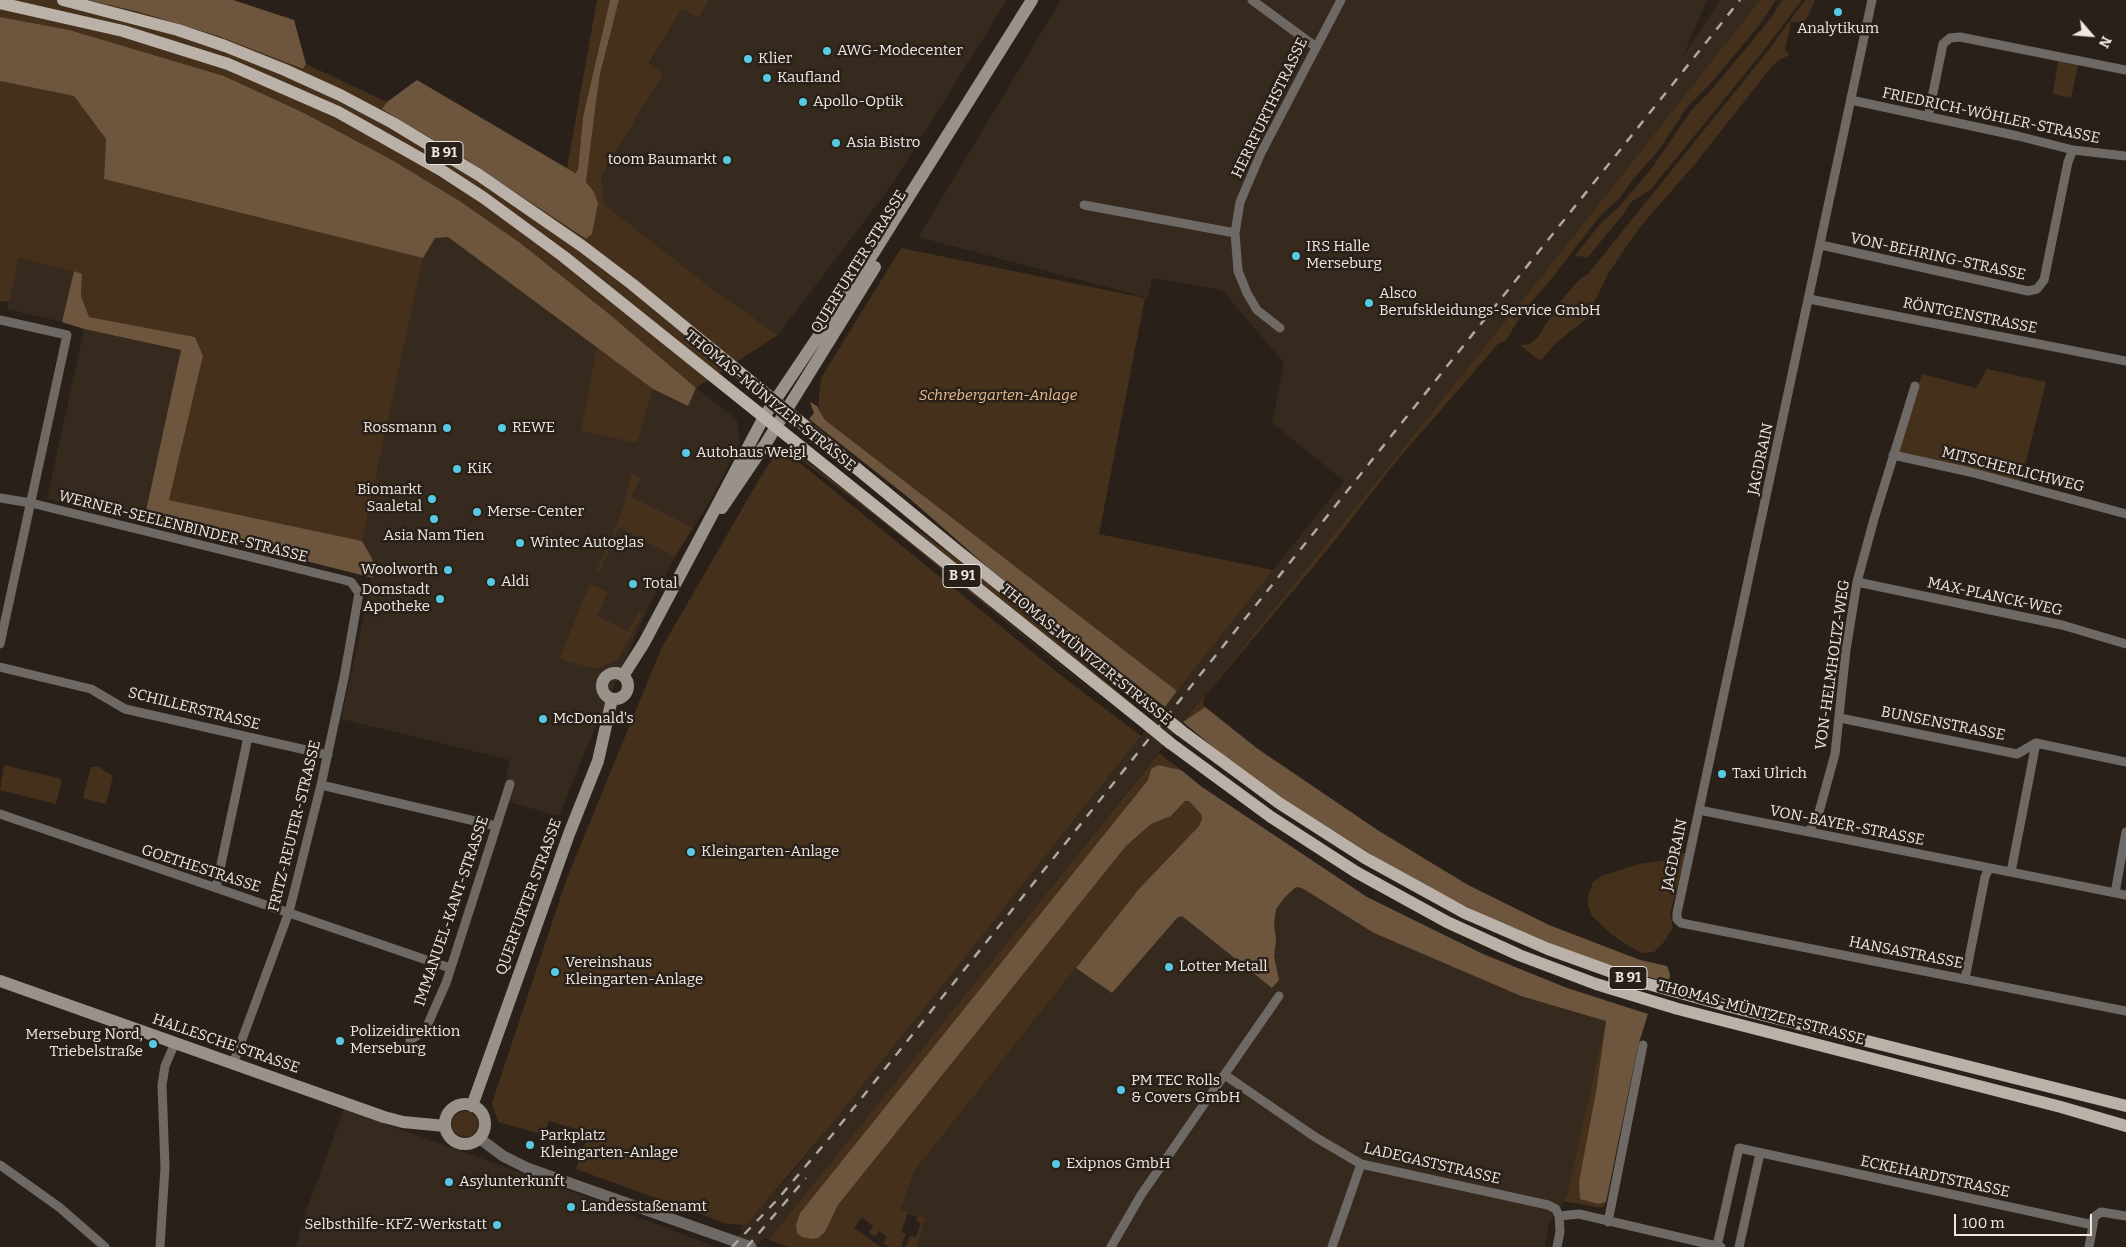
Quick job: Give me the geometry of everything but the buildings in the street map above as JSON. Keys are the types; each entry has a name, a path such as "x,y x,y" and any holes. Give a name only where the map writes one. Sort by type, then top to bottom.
{"main road":[{"name":"THOMAS-MÜNTZER-STRASSE","path":"63,0 129,16 225,46 301,77 393,123 494,185 582,246 632,284 1180,730 1279,803 1364,858 1465,913 1548,949 1637,981 1735,1008 2126,1106"},
{"name":"QUERFURTER STRASSE","path":"623,676 644,643 764,417 866,265 1032,0"},
{"name":"QUERFURTER STRASSE","path":"701,538 776,427 1042,0"},
{"name":"THOMAS-MÜNTZER-STRASSE","path":"0,3 123,32 228,64 338,112 392,140 441,170 526,227 1170,743 1271,817 1356,872 1447,922 1519,955 1596,984 1678,1009 2026,1098 2126,1126"},
{"path":"610,674 623,676 627,682 628,690 623,697 612,699 603,693 601,684 610,674"},
{"name":"QUERFURTER STRASSE","path":"472,1106 565,843 598,761 612,699"},
{"name":"HALLESCHE STRASSE","path":"0,981 384,1117 403,1122 445,1126"},
{"path":"464,1104 472,1106 479,1110 484,1118 484,1127 479,1138 469,1143 458,1143 449,1136 445,1126 446,1117 451,1109 464,1104"}],"street":[{"path":"1252,0 1316,47"},
{"name":"HERRFURTHSTRASSE","path":"1280,328 1257,310 1247,293 1238,271 1235,233 1240,202 1251,174 1341,0"},
{"name":"JAGDRAIN","path":"1681,923 1677,919 1677,913 1872,0"},
{"path":"1928,116 1943,44 1950,38 1960,37 2126,70"},
{"name":"FRIEDRICH-WÖHLER-STRASSE","path":"1851,100 2018,136 2073,150 2126,156"},
{"name":"VON-BEHRING-STRASSE","path":"1821,245 2028,291 2037,289 2044,280 2068,162 2073,150"},
{"path":"1084,205 1235,233"},
{"name":"RÖNTGENSTRASSE","path":"1809,298 2126,361"},
{"path":"0,320 67,335 0,644"},
{"name":"VON-HELMHOLTZ-WEG","path":"1809,832 1819,812 1835,754 1846,650 1857,582 1893,455 1915,386"},
{"name":"MITSCHERLICHWEG","path":"1893,455 1979,474 2126,514"},
{"name":"WERNER-SEELENBINDER-STRASSE","path":"0,498 31,503 344,580 351,582 357,588"},
{"name":"MAX-PLANCK-WEG","path":"1857,582 2062,624 2126,644"},
{"name":"FRITZ-REUTER-STRASSE","path":"232,1064 289,912 328,754 358,602 359,593 357,588"},
{"name":"SCHILLERSTRASSE","path":"0,667 91,689 125,709 328,754"},
{"name":"BUNSENSTRASSE","path":"1840,718 2017,754 2036,743"},
{"path":"216,888 248,737"},
{"path":"2011,872 2036,743 2126,762"},
{"name":"IMMANUEL-KANT-STRASSE","path":"410,1040 428,1026 450,968 510,784"},
{"path":"321,785 496,826"},
{"name":"VON-BAYER-STRASSE","path":"1699,810 2126,895"},
{"name":"GOETHESTRASSE","path":"0,814 450,968"},
{"path":"2115,893 2126,832"},
{"path":"1965,979 1985,877 1989,868"},
{"name":"HANSASTRASSE","path":"1681,923 2126,1012"},
{"path":"1111,1247 1141,1194 1279,996"},
{"path":"160,1247 165,1167 165,1128 161,1092 165,1066 175,1044"},
{"path":"1608,1222 1643,1045"},
{"name":"LADEGASTSTRASSE","path":"1225,1075 1322,1142 1362,1164 1548,1204 1556,1209 1559,1216"},
{"path":"479,1138 503,1156 527,1168 751,1247"},
{"name":"ECKEHARDTSTRASSE","path":"1719,1247 1739,1148 2092,1225"},
{"path":"1739,1247 1760,1153"},
{"path":"1332,1247 1362,1164"},
{"path":"0,1165 59,1207 104,1247"},
{"path":"2089,1247 2094,1217 2100,1212 2126,1216"},
{"path":"1557,1247 1560,1232 1559,1216 1579,1214 1719,1247"}],"shaded area":[{"path":"88,0 233,0 294,20 306,64 303,69 218,36 139,12"},
{"path":"610,0 619,0 600,74 595,110 586,182 594,192 598,203 592,234 586,239 467,160 382,109 387,102 417,80 575,173 578,170 583,117"},
{"path":"709,0 1007,0 891,186 778,335 715,291 605,205 601,176 663,74 649,64 682,9 698,18"},
{"path":"1061,0 1707,0 1683,57 1720,0 1760,0 1573,237 769,1240 764,1238 757,1247 726,1247 744,1230 740,1229 786,1180 835,1120 1344,481 1272,423 1284,363 1222,290 1152,278 1148,298 918,237"},
{"path":"0,17 69,30 224,76 304,113 392,160 458,200 519,242 609,314 696,388 688,406 653,389 448,237 435,238 423,258 104,179 106,139 74,96 0,81"},
{"path":"448,237 653,389 688,405 696,388 737,420 740,444 706,508 683,542 649,606 559,816 501,800 510,760 341,719 375,565 362,541 423,258 435,238"},
{"path":"19,258 74,271 62,322 7,309"},
{"path":"74,271 82,274 81,296 89,317 195,337 203,356 169,500 362,541 375,564 373,578 144,520 181,350 84,329 62,322"},
{"path":"84,329 181,350 144,520 47,499"},
{"path":"810,402 817,406 825,420 1177,691 1165,707 991,570 909,498 809,419 814,413"},
{"path":"1205,707 1258,749 1379,831 1468,885 1549,925 1640,960 1667,966 1670,974 1669,983 1558,947 1489,918 1406,876 1258,784 1183,722"},
{"path":"1158,765 1181,770 1202,787 1367,897 1483,954 1567,988 1648,1014 1638,1046 1606,1202 1598,1204 1580,1199 1579,1182 1596,1092 1606,1021 1521,996 1374,933 1302,888 1296,887 1276,909 1274,956 1279,980 1272,988 1182,916 1177,918 1112,993 1076,968 1139,889 1199,826 1202,819 1201,814 1189,801 1185,801 1171,816 1151,824 1126,846 838,1205 825,1232 818,1238 811,1239 802,1237 797,1233 796,1225 800,1213 1148,780 1151,769"},
{"path":"1192,816 1606,1021 1566,1198 1549,1223 1545,1247 916,1247 926,1218 901,1209 915,1170 1074,971"},
{"path":"344,1109 533,1177 716,1247 296,1247 306,1211"}],"green space":[{"path":"0,0 88,0 139,12 218,36 303,69 306,64 387,102 383,109 467,160 586,239 592,234 594,219 594,192 586,182 595,110 600,74 619,0 709,0 698,18 682,9 649,63 663,74 601,176 605,205 715,291 778,335 696,388 519,242 458,200 392,160 304,113 224,76 0,17"},
{"path":"597,0 610,0 583,117 578,170 574,173 567,168"},
{"path":"1760,0 1776,0 1761,23 1710,84 1688,106 1658,151 1618,200 1600,216 1548,283 1525,309 1506,340 1498,344 1394,464 1329,548 1204,697 1203,704 1205,707 1183,722 1573,237"},
{"path":"1782,0 1802,0 1761,54 1651,189 1631,202 1588,257 1575,256 1600,224 1619,207 1652,168 1691,111 1713,88 1770,19"},
{"path":"1805,0 1815,0 1805,22 1791,22 1785,50 1790,55 1780,59 1772,66 1695,164 1640,227 1609,272 1586,319 1557,342 1539,360 1520,345 1529,344 1538,337 1559,303 1579,280 1588,274 1767,52"},
{"path":"2058,61 2078,65 2071,98 2053,94"},
{"path":"0,81 74,96 106,139 104,179 423,258 362,541 169,500 203,356 195,337 89,317 81,296 82,274 19,258 9,302 0,301"},
{"name":"Schrebergarten-Anlage","path":"901,248 1145,298 1099,534 1273,570 1177,691 825,420 818,406 821,378"},
{"path":"597,347 653,389 637,443 581,431"},
{"path":"1987,369 2046,382 2021,481 1897,452 1922,374 1976,388"},
{"path":"791,450 881,517 1126,719 878,518 791,452"},
{"path":"780,452 787,454 800,463 1058,673 1141,736 835,1120 746,1225 728,1224 576,1169 589,1133 549,1121 544,1135 498,1122 492,1103 567,878 661,649 760,478 775,455"},
{"path":"631,473 641,478 631,497 693,528 675,557 619,527 598,575 596,572 625,501"},
{"path":"906,521 977,574 1146,715 1143,718 984,590"},
{"path":"590,584 608,592 597,616 628,631 640,610 642,616 618,659 597,669 564,661 560,657"},
{"path":"1159,753 1181,770 1158,765 1151,769 1148,780 800,1213 811,1239 818,1238 825,1232 838,1205 1126,846 1151,824 1171,816 1185,801 1189,801 1201,814 1202,819 1199,826 1139,889 915,1170 901,1209 926,1218 916,1247 906,1247 910,1236 916,1237 921,1223 916,1221 918,1217 908,1213 901,1232 906,1234 901,1247 889,1247 883,1243 887,1237 879,1231 875,1237 869,1232 873,1226 862,1217 854,1228 881,1247 789,1247 769,1240"},
{"path":"4,765 62,779 56,804 0,790"},
{"path":"91,767 99,767 113,776 106,804 83,798"},
{"path":"1686,853 1670,914 1673,928 1664,942 1654,952 1642,953 1625,944 1592,916 1588,905 1588,896 1593,882 1601,876 1639,864 1667,860 1673,854"},
{"path":"1606,1021 1596,1092 1598,1204 1606,1202 1603,1208 1562,1201 1566,1198"},
{"path":"465,1111 474,1115 478,1124 474,1133 465,1137 456,1133 452,1124 456,1115"}],"railway":[{"path":"732,1247 777,1200 832,1135 1740,0"},
{"path":"747,1247 806,1178"}],"place":[{"name":"Analytikum","path":"1838,12"},
{"name":"AWG-Modecenter","path":"827,51"},
{"name":"Klier","path":"748,59"},
{"name":"Kaufland","path":"767,78"},
{"name":"Apollo-Optik","path":"803,102"},
{"name":"Asia Bistro","path":"836,143"},
{"name":"toom Baumarkt","path":"727,160"},
{"name":"IRS Halle Merseburg","path":"1296,256"},
{"name":"Alsco Berufskleidungs-Service GmbH","path":"1369,303"},
{"name":"Rossmann","path":"447,428"},
{"name":"REWE","path":"502,428"},
{"name":"Autohaus Weigl","path":"686,453"},
{"name":"KiK","path":"457,469"},
{"name":"Biomarkt Saaletal","path":"432,499"},
{"name":"Merse-Center","path":"477,512"},
{"name":"Asia Nam Tien","path":"434,519"},
{"name":"Wintec Autoglas","path":"520,543"},
{"name":"Woolworth","path":"448,570"},
{"name":"Aldi","path":"491,582"},
{"name":"Total","path":"633,584"},
{"name":"Domstadt Apotheke","path":"440,599"},
{"name":"McDonald's","path":"543,719"},
{"name":"Taxi Ulrich","path":"1722,774"},
{"name":"Kleingarten-Anlage","path":"691,852"},
{"name":"Lotter Metall","path":"1169,967"},
{"name":"Vereinshaus Kleingarten-Anlage","path":"555,972"},
{"name":"Polizeidirektion Merseburg","path":"340,1041"},
{"name":"Merseburg Nord, Triebelstraße","path":"153,1044"},
{"name":"PM TEC Rolls & Covers GmbH","path":"1121,1090"},
{"name":"Parkplatz Kleingarten-Anlage","path":"530,1145"},
{"name":"Exipnos GmbH","path":"1056,1164"},
{"name":"Asylunterkunft","path":"449,1182"},
{"name":"Landesstaßenamt","path":"571,1207"},
{"name":"Selbsthilfe-KFZ-Werkstatt","path":"497,1225"}]}
